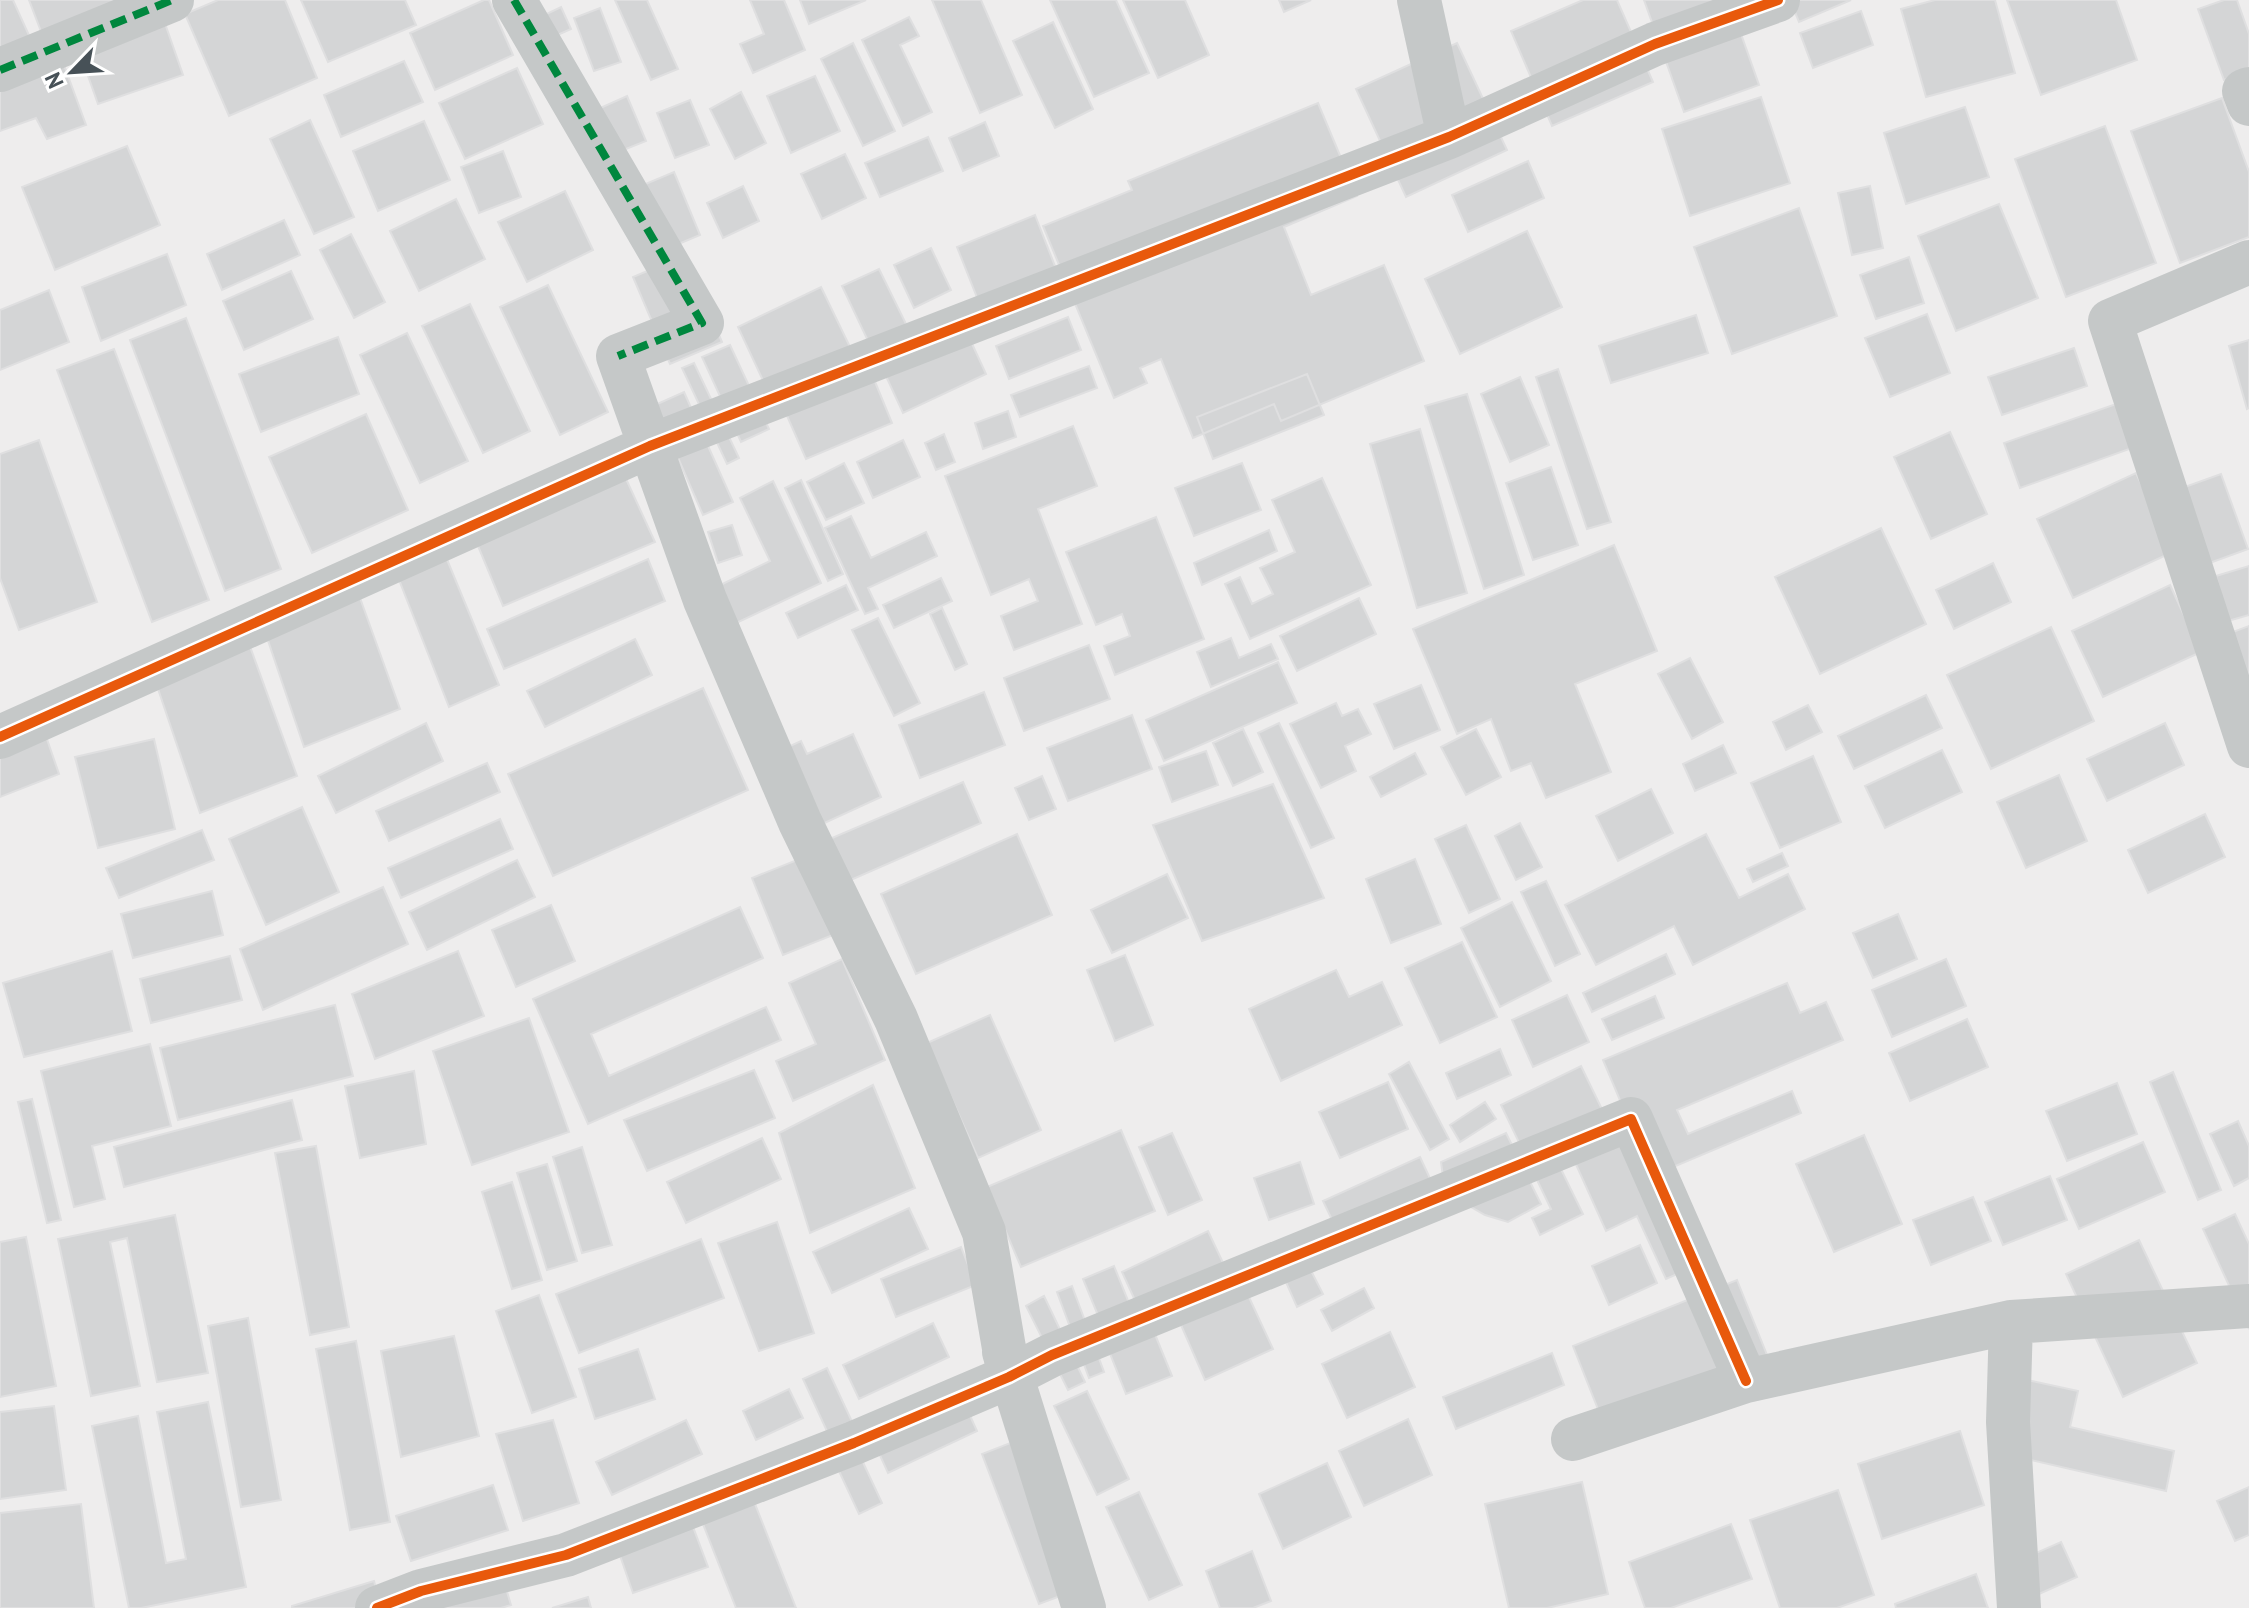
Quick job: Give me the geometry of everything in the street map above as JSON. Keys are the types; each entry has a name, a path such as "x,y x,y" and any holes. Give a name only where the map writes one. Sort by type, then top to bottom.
{"street":[{"path":"0,70 172,0"},
{"path":"514,0 702,323 618,356 705,600 800,822 896,1019 984,1232 1006,1365 1084,1608"},
{"path":"1419,0 1449,137"},
{"path":"0,737 650,446 1449,137 1655,44 1778,0"},
{"path":"2249,89 2244,91 2249,104"},
{"path":"2249,262 2110,321 2249,746"},
{"path":"377,1608 421,1591 566,1555 854,1443 1006,1365 1067,1349 1631,1119 1746,1381"},
{"path":"1573,1439 1746,1381 2011,1322 2249,1306"},
{"path":"2011,1322 2008,1422 2019,1608"}],"building":[{"path":"0,0 13,0 32,42 0,55"},
{"path":"29,0 126,0 42,34"},
{"path":"218,0 285,0 317,78 229,116 185,14"},
{"path":"301,0 405,0 416,25 328,62"},
{"path":"489,0 513,55 435,90 410,33"},
{"path":"615,0 647,0 678,69 651,80"},
{"path":"750,0 784,0 805,50 753,73 740,44 764,34"},
{"path":"800,0 866,0 809,24"},
{"path":"932,0 981,0 1022,95 980,113"},
{"path":"1050,0 1116,0 1149,73 1094,97"},
{"path":"1123,0 1185,0 1209,55 1158,78"},
{"path":"1279,0 1311,0 1284,12"},
{"path":"1583,0 1617,0 1653,82 1552,126 1511,31"},
{"path":"1644,0 1729,0 1759,85 1684,112"},
{"path":"1790,0 1851,0 1799,22"},
{"path":"1935,0 1995,0 2015,73 1926,97 1901,9"},
{"path":"2007,0 2116,0 2137,60 2041,95"},
{"path":"2224,0 2237,0 2249,34 2249,72 2224,80 2198,9"},
{"path":"561,7 571,29 542,42 532,21"},
{"path":"600,8 621,62 594,71 574,18"},
{"path":"1861,11 1873,45 1813,68 1800,33"},
{"path":"161,12 183,75 98,104 76,42"},
{"path":"909,17 919,36 900,45 932,112 903,126 862,40"},
{"path":"1053,22 1093,109 1055,128 1013,41"},
{"path":"853,43 895,131 863,146 821,59"},
{"path":"1457,43 1507,150 1406,197 1356,89"},
{"path":"57,46 86,125 47,139 36,118 0,131 0,69"},
{"path":"404,61 423,102 341,137 324,95"},
{"path":"517,68 543,124 465,159 439,103"},
{"path":"815,76 840,131 791,153 767,96"},
{"path":"741,92 766,143 735,159 710,109"},
{"path":"627,96 646,141 616,153 598,109"},
{"path":"1761,97 1790,183 1690,216 1662,129"},
{"path":"2222,98 2249,172 2249,237 2180,263 2131,131"},
{"path":"690,100 709,145 675,158 657,113"},
{"path":"1318,103 1357,196 1284,227 1311,295 1384,265 1424,361 1281,421 1274,404 1193,438 1161,359 1140,368 1147,383 1114,398 1043,226 1132,190 1128,181"},
{"path":"1965,107 1989,177 1906,204 1884,133"},
{"path":"310,120 354,217 314,234 270,139"},
{"path":"424,121 450,180 378,211 353,151"},
{"path":"985,122 999,156 963,171 949,138"},
{"path":"2105,126 2156,263 2066,297 2015,159"},
{"path":"928,137 943,171 880,197 865,163"},
{"path":"127,146 160,225 55,270 22,187"},
{"path":"503,151 521,197 479,213 461,167"},
{"path":"845,154 866,198 822,219 801,174"},
{"path":"1528,161 1544,198 1468,232 1452,195"},
{"path":"674,172 700,235 662,251 636,188"},
{"path":"743,186 759,221 723,238 707,203"},
{"path":"1870,186 1883,248 1852,255 1838,193"},
{"path":"565,191 593,250 527,282 498,222"},
{"path":"456,199 485,259 419,291 390,231"},
{"path":"1999,204 2038,298 1956,331 1918,236"},
{"path":"1799,208 1837,316 1732,354 1694,247"},
{"path":"1035,215 1069,302 980,305 957,247"},
{"path":"284,220 300,255 222,290 207,254"},
{"path":"1527,231 1562,307 1460,354 1425,279"},
{"path":"351,234 385,302 354,318 320,250"},
{"path":"931,248 951,290 914,308 894,265"},
{"path":"167,254 186,305 101,341 82,287"},
{"path":"685,255 722,342 670,364 633,277"},
{"path":"1909,257 1924,303 1876,319 1860,275"},
{"path":"879,269 907,326 869,343 842,286"},
{"path":"291,271 313,319 244,350 223,301"},
{"path":"548,285 608,412 560,435 500,307"},
{"path":"821,287 851,349 767,389 738,327"},
{"path":"49,290 69,342 0,370 0,310"},
{"path":"470,304 530,431 483,453 422,326"},
{"path":"1927,314 1950,373 1890,397 1865,338"},
{"path":"1696,315 1708,353 1611,383 1599,346"},
{"path":"1068,317 1081,350 1009,379 996,346"},
{"path":"186,318 281,569 225,591 130,340"},
{"path":"407,333 468,461 420,483 360,355"},
{"path":"968,335 986,374 903,413 885,374"},
{"path":"338,337 359,394 261,432 239,374"},
{"path":"2249,340 2249,408 2247,409 2229,346"},
{"path":"730,345 769,429 741,442 702,357"},
{"path":"2074,348 2087,386 2002,415 1988,377"},
{"path":"114,349 209,600 152,622 57,370"},
{"path":"694,363 739,458 727,464 682,368"},
{"path":"1089,366 1097,388 1020,417 1011,395"},
{"path":"1558,369 1611,522 1587,529 1536,377"},
{"path":"871,372 892,423 806,459 784,409"},
{"path":"1307,374 1324,415 1213,459 1197,417"},
{"path":"1520,377 1549,445 1510,462 1481,394"},
{"path":"684,392 733,502 703,515 655,405"},
{"path":"1467,394 1524,575 1484,589 1425,406"},
{"path":"2119,403 2135,447 2020,488 2004,443"},
{"path":"1008,411 1016,437 983,449 975,423"},
{"path":"366,414 408,510 312,553 269,457"},
{"path":"1073,426 1097,486 1038,509 1082,624 1014,650 1001,616 1038,601 1029,579 991,595 945,476"},
{"path":"1420,429 1467,593 1417,608 1370,444"},
{"path":"1950,432 1987,514 1931,539 1894,457"},
{"path":"944,434 955,462 936,470 925,443"},
{"path":"39,440 97,602 19,630 0,578 0,454"},
{"path":"903,440 920,477 873,498 857,462"},
{"path":"616,457 655,542 503,606 468,522"},
{"path":"844,463 864,503 826,520 807,482"},
{"path":"1242,463 1261,510 1194,536 1175,488"},
{"path":"1551,467 1578,545 1533,560 1506,483"},
{"path":"2136,473 2173,552 2073,598 2037,519"},
{"path":"2221,474 2248,549 2207,564 2179,489"},
{"path":"1322,478 1371,585 1250,639 1225,584 1240,577 1252,604 1273,594 1260,568 1295,552 1272,500"},
{"path":"801,480 843,574 828,581 785,488"},
{"path":"773,481 821,583 728,627 710,590 770,561 740,498"},
{"path":"851,516 871,558 926,532 937,556 868,588 878,609 865,614 825,528"},
{"path":"1156,517 1204,639 1115,675 1104,646 1130,636 1122,614 1096,625 1066,552"},
{"path":"732,525 742,555 718,563 708,532"},
{"path":"1881,528 1926,624 1820,674 1775,577"},
{"path":"1269,530 1277,551 1202,585 1194,563"},
{"path":"441,545 499,685 449,707 394,567"},
{"path":"1614,545 1657,651 1575,684 1611,772 1546,798 1531,763 1511,771 1491,719 1457,734 1413,629"},
{"path":"648,559 665,601 504,669 487,629"},
{"path":"1993,563 2011,602 1954,629 1936,590"},
{"path":"2249,566 2249,615 2228,621 2216,576"},
{"path":"351,573 400,709 304,747 257,608"},
{"path":"941,578 952,601 894,628 883,605"},
{"path":"846,585 858,610 798,638 786,613"},
{"path":"2170,585 2201,652 2103,697 2072,631"},
{"path":"1359,598 1376,634 1297,671 1280,636"},
{"path":"942,608 967,664 955,670 930,614"},
{"path":"878,618 920,703 894,716 852,630"},
{"path":"2249,626 2249,685 2230,633"},
{"path":"2051,627 2094,721 1991,769 1947,675"},
{"path":"1231,638 1239,658 1271,644 1278,659 1211,687 1197,652"},
{"path":"635,639 652,675 545,727 527,691"},
{"path":"248,641 297,776 200,813 153,674"},
{"path":"1089,645 1110,699 1024,731 1004,678"},
{"path":"1690,658 1723,722 1692,739 1658,674"},
{"path":"1278,662 1297,703 1164,761 1146,720"},
{"path":"1421,685 1440,730 1394,749 1374,704"},
{"path":"703,688 748,790 553,876 508,774"},
{"path":"984,692 1005,745 920,778 899,725"},
{"path":"1926,695 1942,728 1854,769 1838,736"},
{"path":"1336,703 1342,716 1358,709 1371,734 1345,746 1356,771 1321,788 1290,724"},
{"path":"1808,705 1822,732 1786,750 1773,722"},
{"path":"1132,715 1152,769 1068,801 1047,748"},
{"path":"39,716 59,774 0,797 0,731"},
{"path":"426,723 443,761 336,813 318,776"},
{"path":"1279,723 1334,838 1311,848 1258,733"},
{"path":"2165,723 2184,765 2107,801 2087,759"},
{"path":"1243,729 1263,772 1233,786 1213,743"},
{"path":"1476,729 1501,777 1466,795 1441,747"},
{"path":"853,734 881,797 792,838 757,761 801,741 807,754"},
{"path":"154,739 175,829 98,848 75,757"},
{"path":"1723,745 1736,773 1695,791 1683,764"},
{"path":"1942,750 1962,792 1885,828 1865,786"},
{"path":"1206,751 1218,785 1172,802 1159,767"},
{"path":"1415,753 1426,774 1381,797 1370,777"},
{"path":"1813,756 1841,822 1780,848 1751,783"},
{"path":"487,763 500,792 389,841 376,811"},
{"path":"2059,775 2087,841 2026,868 1997,802"},
{"path":"1042,776 1056,809 1029,820 1015,788"},
{"path":"963,782 981,823 844,883 825,841"},
{"path":"1273,784 1324,898 1202,941 1153,825"},
{"path":"1651,789 1673,833 1618,861 1596,816"},
{"path":"302,807 339,892 266,925 229,839"},
{"path":"2205,814 2225,857 2148,893 2128,850"},
{"path":"500,819 513,849 401,898 388,868"},
{"path":"1520,823 1542,867 1516,880 1495,836"},
{"path":"1466,825 1500,899 1469,913 1435,839"},
{"path":"202,830 214,860 119,898 106,868"},
{"path":"1017,834 1052,915 916,974 881,894"},
{"path":"1706,834 1739,898 1788,874 1805,909 1693,965 1674,926 1596,965 1565,905"},
{"path":"1782,853 1788,866 1753,882 1747,869"},
{"path":"807,856 838,933 783,955 752,878"},
{"path":"1415,859 1441,924 1391,943 1366,879"},
{"path":"517,860 535,897 427,950 409,912"},
{"path":"1167,874 1188,918 1112,953 1091,910"},
{"path":"1546,881 1580,954 1555,966 1521,892"},
{"path":"383,887 408,944 263,1010 240,949"},
{"path":"212,891 223,935 133,958 121,914"},
{"path":"1512,902 1551,981 1500,1007 1461,928"},
{"path":"551,905 575,961 516,987 492,930"},
{"path":"740,907 763,958 591,1034 609,1076 766,1007 781,1040 588,1124 533,999"},
{"path":"1898,914 1917,959 1873,978 1853,933"},
{"path":"1462,942 1497,1017 1440,1043 1405,968"},
{"path":"112,951 132,1031 24,1057 3,983"},
{"path":"458,951 484,1016 375,1059 352,994"},
{"path":"1666,954 1675,974 1592,1012 1583,993"},
{"path":"1125,955 1153,1025 1115,1041 1087,970"},
{"path":"230,956 242,1000 151,1023 140,979"},
{"path":"842,959 885,1060 793,1101 776,1061 816,1044 789,983"},
{"path":"1946,959 1966,1006 1892,1037 1872,990"},
{"path":"1336,970 1349,997 1382,982 1402,1025 1281,1081 1249,1009"},
{"path":"1787,983 1800,1013 1826,1002 1843,1040 1677,1110 1688,1134 1792,1091 1801,1113 1652,1176 1603,1060"},
{"path":"1567,995 1589,1042 1533,1067 1512,1020"},
{"path":"1655,996 1664,1018 1612,1040 1602,1019"},
{"path":"335,1005 353,1076 178,1120 160,1048"},
{"path":"990,1015 1041,1130 978,1158 927,1043"},
{"path":"529,1018 569,1132 472,1165 433,1051"},
{"path":"1967,1019 1988,1067 1910,1101 1889,1053"},
{"path":"150,1044 171,1126 92,1146 105,1199 74,1207 41,1071"},
{"path":"1500,1049 1511,1075 1457,1099 1446,1073"},
{"path":"1409,1062 1449,1139 1430,1150 1389,1074"},
{"path":"1581,1066 1614,1134 1557,1161 1583,1214 1540,1235 1532,1218 1551,1209 1501,1105"},
{"path":"754,1070 775,1118 647,1171 624,1120"},
{"path":"414,1071 426,1144 360,1158 345,1086"},
{"path":"2173,1072 2221,1190 2198,1200 2150,1082"},
{"path":"1388,1082 1408,1129 1340,1158 1319,1112"},
{"path":"2117,1083 2137,1134 2067,1161 2046,1111"},
{"path":"873,1085 915,1188 810,1233 779,1133"},
{"path":"32,1099 61,1220 47,1223 18,1102"},
{"path":"292,1100 302,1140 124,1187 114,1147"},
{"path":"1485,1102 1496,1119 1460,1142 1450,1125"},
{"path":"2238,1121 2249,1146 2249,1178 2234,1186 2210,1134"},
{"path":"1121,1130 1155,1211 1021,1267 987,1187"},
{"path":"1641,1130 1702,1263 1666,1279 1637,1216 1606,1231 1574,1160"},
{"path":"1172,1133 1202,1200 1168,1215 1139,1147"},
{"path":"1506,1133 1541,1204 1508,1222 1485,1215 1445,1192 1441,1162"},
{"path":"1864,1135 1902,1224 1834,1252 1796,1164"},
{"path":"762,1138 781,1179 686,1223 667,1182"},
{"path":"2143,1142 2165,1192 2079,1229 2057,1179"},
{"path":"316,1146 349,1327 310,1335 275,1153"},
{"path":"582,1147 612,1245 582,1253 553,1157"},
{"path":"1420,1157 1441,1202 1345,1247 1323,1201"},
{"path":"1300,1162 1314,1204 1269,1220 1254,1178"},
{"path":"547,1164 577,1261 547,1270 517,1173"},
{"path":"2050,1176 2067,1220 2003,1245 1985,1202"},
{"path":"512,1182 542,1280 512,1289 482,1192"},
{"path":"1973,1197 1991,1241 1931,1265 1913,1220"},
{"path":"909,1208 928,1249 832,1293 813,1252"},
{"path":"2235,1214 2249,1244 2249,1329 2203,1229"},
{"path":"175,1215 208,1373 157,1382 127,1238 110,1242 140,1386 91,1396 58,1239"},
{"path":"777,1222 814,1333 759,1351 718,1243"},
{"path":"1208,1231 1225,1267 1138,1307 1122,1272"},
{"path":"26,1237 56,1386 0,1397 0,1242"},
{"path":"701,1239 724,1298 579,1353 556,1294"},
{"path":"2139,1240 2197,1363 2123,1397 2066,1274"},
{"path":"1640,1245 1657,1283 1609,1305 1592,1266"},
{"path":"961,1247 976,1285 896,1317 881,1279"},
{"path":"1305,1259 1323,1294 1297,1307 1281,1271"},
{"path":"1114,1266 1135,1318 1104,1330 1083,1279"},
{"path":"1737,1280 1773,1370 1609,1437 1573,1346"},
{"path":"1072,1286 1104,1372 1089,1378 1057,1292"},
{"path":"1364,1288 1374,1308 1332,1331 1321,1310"},
{"path":"539,1295 576,1397 532,1413 496,1311"},
{"path":"1248,1295 1273,1349 1205,1380 1181,1325"},
{"path":"1044,1296 1085,1382 1068,1390 1026,1306"},
{"path":"248,1318 281,1500 241,1507 208,1326"},
{"path":"933,1323 949,1357 859,1399 843,1365"},
{"path":"1152,1327 1172,1376 1126,1394 1107,1346"},
{"path":"1390,1332 1415,1387 1347,1418 1322,1364"},
{"path":"454,1336 479,1436 401,1457 381,1351"},
{"path":"356,1341 390,1522 350,1530 316,1349"},
{"path":"638,1349 655,1399 595,1419 579,1369"},
{"path":"1552,1353 1564,1385 1456,1429 1443,1397"},
{"path":"827,1368 855,1428 831,1440 803,1379"},
{"path":"2013,1377 2078,1391 2070,1427 2174,1451 2166,1491 1996,1452"},
{"path":"789,1389 803,1418 756,1440 743,1411"},
{"path":"1087,1391 1129,1479 1097,1495 1054,1406"},
{"path":"962,1398 977,1431 888,1473 873,1440"},
{"path":"208,1402 246,1587 129,1608 92,1426 138,1416 166,1563 186,1559 157,1412"},
{"path":"54,1406 66,1490 0,1499 0,1412"},
{"path":"1408,1419 1432,1475 1364,1506 1339,1451"},
{"path":"553,1420 579,1503 523,1521 496,1434"},
{"path":"686,1420 702,1454 612,1495 596,1462"},
{"path":"1041,1431 1098,1582 1039,1604 982,1454"},
{"path":"1960,1431 1984,1505 1882,1539 1858,1464"},
{"path":"854,1443 882,1503 859,1514 831,1454"},
{"path":"1327,1463 1351,1517 1283,1549 1259,1494"},
{"path":"744,1476 796,1608 736,1608 692,1496"},
{"path":"1582,1482 1608,1594 1547,1608 1509,1608 1485,1504"},
{"path":"493,1485 508,1530 411,1561 396,1516"},
{"path":"2249,1487 2249,1535 2235,1541 2217,1501"},
{"path":"1838,1490 1874,1595 1837,1608 1780,1608 1750,1520"},
{"path":"680,1492 708,1567 633,1593 607,1518"},
{"path":"1139,1492 1182,1585 1149,1600 1106,1507"},
{"path":"81,1504 94,1608 0,1608 0,1513"},
{"path":"1731,1524 1752,1579 1671,1608 1645,1608 1629,1562"},
{"path":"2061,1542 2077,1577 2019,1603 2002,1568"},
{"path":"1252,1551 1271,1601 1253,1608 1220,1608 1206,1571"},
{"path":"497,1558 511,1605 501,1608 426,1608"},
{"path":"1976,1574 1988,1608 1896,1608 1895,1604"},
{"path":"374,1581 381,1608 292,1608 292,1606"},
{"path":"588,1597 591,1608 552,1608"}],"marked path":[{"path":"0,70 172,0"},
{"path":"514,0 702,323 618,356"}],"cycle path":[{"path":"0,737 650,446 1449,137 1655,44 1778,0"},
{"path":"377,1608 421,1591 566,1555 854,1443 1009,1377 1052,1355 1631,1119 1746,1381"}]}
